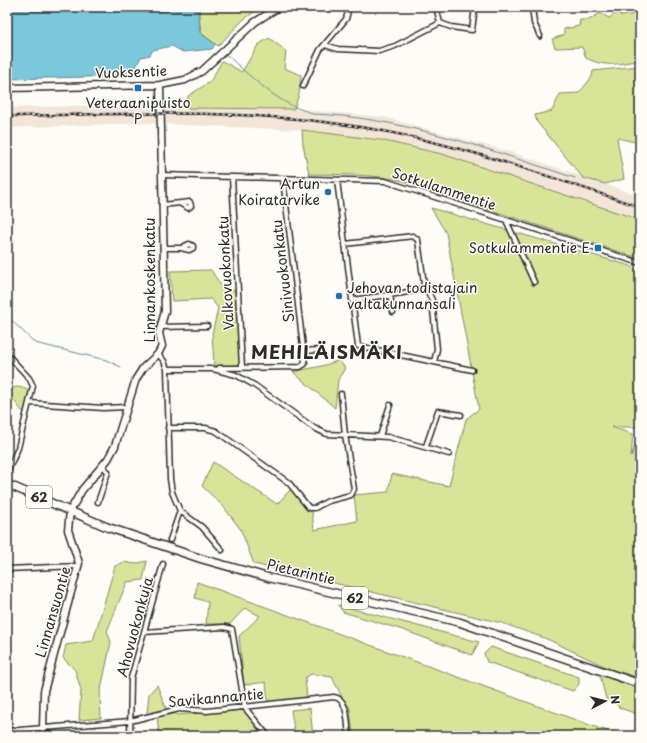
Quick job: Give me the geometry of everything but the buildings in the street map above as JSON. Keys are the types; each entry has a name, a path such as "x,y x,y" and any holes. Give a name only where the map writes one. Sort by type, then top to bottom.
{"main road":[{"name":"Pietarintie","path":"7,484 130,536 202,559 270,578 459,622 513,639 640,684"}],"street":[{"name":"Vuoksentie","path":"7,88 160,85 185,80 202,71 255,22 279,7"},
{"path":"303,86 316,58 344,23 349,7"},
{"path":"436,7 440,23"},
{"path":"325,45 338,48 379,51 396,46 440,23 451,27 472,30 476,7"},
{"path":"532,7 534,23 540,36"},
{"name":"Linnankoskenkatu","path":"160,85 164,316 160,327 162,346 158,354 164,361 167,369 170,486 180,512"},
{"name":"Sotkulammentie","path":"162,175 385,181 640,263"},
{"name":"Valkovuokonkatu","path":"232,177 242,367"},
{"name":"Sinivuokonkatu","path":"242,367 300,367 305,361 283,179"},
{"path":"337,180 358,346 472,370"},
{"path":"162,205 181,204"},
{"path":"506,220 534,282"},
{"path":"345,244 413,236 416,238 420,244 425,288 432,300 437,349 434,362"},
{"path":"163,248 181,248"},
{"path":"352,300 390,295 425,288"},
{"path":"390,295 393,312"},
{"path":"160,327 207,326"},
{"path":"304,351 320,350"},
{"path":"7,354 32,383 33,390 16,453 7,473"},
{"name":"Linnansuontie","path":"43,736 44,692 78,566 78,557 68,530 70,511 82,490 103,466 115,446 136,378 143,368 158,354"},
{"path":"167,369 213,369 242,367"},
{"path":"213,369 244,379 314,428 327,434 380,436 426,446 449,454"},
{"path":"168,428 205,428 216,431 289,483 309,508 312,508 353,493 352,472 345,435 341,394"},
{"path":"30,403 102,408 127,407"},
{"path":"380,436 390,405"},
{"path":"426,446 438,411 461,415"},
{"path":"98,502 108,472 103,466"},
{"path":"170,540 180,512 202,527 222,550"},
{"name":"Ahovuokonkuja","path":"130,736 131,678 163,564"},
{"path":"7,569 78,566"},
{"path":"144,632 154,633 228,627 232,629 245,708 268,736"},
{"name":"Savikannantie","path":"7,731 130,720 180,709 199,712 338,698 345,705 349,736"}],"shaded area":[{"path":"141,104 187,108 294,109 384,117 514,153 640,196 640,220 442,154 380,140 302,130 142,123 7,128 7,108"}],"green space":[{"path":"201,7 261,7 243,20 218,46 201,33 199,14"},
{"path":"636,7 640,7 640,60 619,64 606,64 586,58 582,47 555,48 552,39 564,35 564,29 579,26 580,20 589,20 600,13 609,18 618,12 621,16 636,14"},
{"path":"269,38 286,51 284,68 301,75 299,94 294,109 187,108 188,96 210,82 222,61 242,72 258,45"},
{"path":"640,66 640,143 617,138 624,179 605,184 583,178 537,122 535,115 552,111 560,94 579,93 592,77 593,71"},
{"path":"302,130 380,140 442,154 640,220 640,256 632,256 403,181 372,176 309,174 303,144"},
{"path":"431,208 631,266 640,274 640,427 611,427 633,434 631,457 637,440 640,457 640,630 633,647 640,650 640,678 610,669 547,639 502,623 254,564 241,530 223,506 202,486 213,462 277,504 291,489 312,512 314,530 357,521 354,495 388,492 392,474 449,486 466,419 479,409 446,233"},
{"path":"211,270 224,290 235,290 240,365 214,366 212,334 218,308 211,299 172,301 170,271"},
{"path":"339,360 345,368 338,380 335,408 293,372 322,366"},
{"path":"16,387 29,391 30,398 26,412 23,412 8,393 8,390"},
{"path":"147,561 143,580 127,582 107,631 111,642 100,694 101,718 79,720 81,690 75,670 63,658 66,645 93,641 115,566 124,562 134,564"},
{"path":"197,582 598,728 625,736 353,736 350,708 341,695 332,677 311,674 305,678 307,698 268,703 266,682 244,685 239,636 260,616 245,608 230,624 206,624 208,602 195,598"},
{"path":"338,605 479,642 472,655 403,630 343,612"},
{"path":"491,647 579,677 579,684 573,691 487,662 484,654"},
{"path":"600,675 640,689 640,715 620,708 614,702 606,699"},
{"path":"157,685 166,708 177,715 244,710 260,733 251,736 159,736 157,713 147,714 149,694"},
{"path":"310,708 313,736 295,736 291,710"}],"water":[{"path":"7,7 200,7 198,14 200,33 215,44 212,49 183,52 172,46 153,50 150,55 141,57 133,73 128,76 7,79"}],"waterway":[{"path":"227,55 255,80 276,96 287,103 312,114 345,116 411,128 478,146 575,178"},
{"path":"7,316 35,343 106,360 121,367"}],"railway":[{"path":"7,116 135,113 220,114 262,116 347,125 421,139 495,159 640,207"}],"place":[{"name":"Veteraanipuisto P","path":"138,88"},
{"name":"Artun Koiratarvike","path":"328,192"},
{"name":"Sotkulammentie E","path":"598,248"},
{"name":"Jehovan todistajain valtakunnansali","path":"339,296"}],"district":[{"name":"MEHILÄISMÄKI","path":"327,353"}]}
